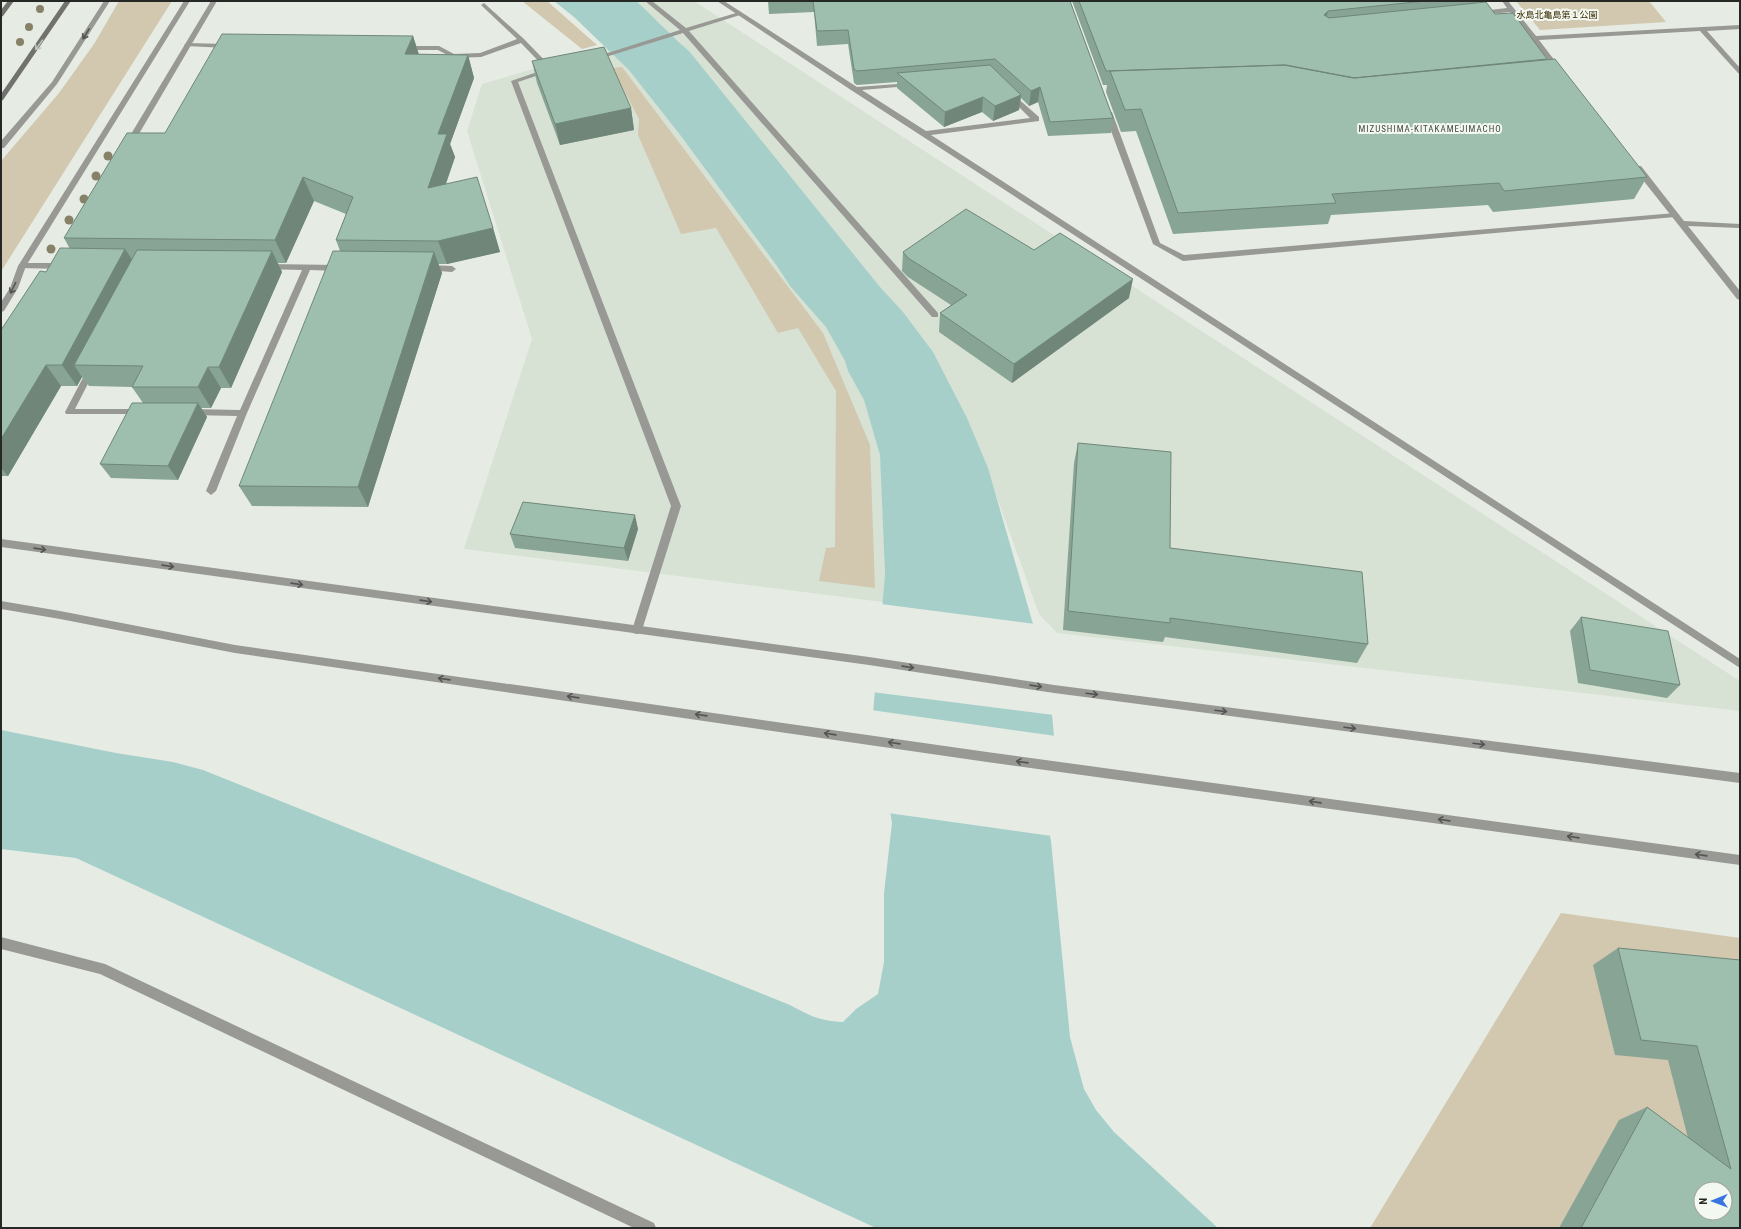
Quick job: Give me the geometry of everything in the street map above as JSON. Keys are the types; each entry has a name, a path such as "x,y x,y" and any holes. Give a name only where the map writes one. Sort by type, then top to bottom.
{"main road":[{"path":"1,15 11,1"},
{"path":"1,99 68,1"}],"street":[{"path":"1,146 55,83 107,1"},
{"path":"1,308 14,288 22,266 187,1"},
{"path":"124,152 214,1"},
{"path":"648,1 681,32 935,315"},
{"path":"720,1 853,89 1740,664"},
{"path":"1505,1 1534,38 1559,76"},
{"path":"484,5 554,69 514,81 676,506 637,630"},
{"path":"1473,14 1512,10"},
{"path":"588,61 738,14"},
{"path":"1534,38 1740,27"},
{"path":"1702,29 1740,72"},
{"path":"392,48 439,48 453,56 480,55 522,40"},
{"path":"187,45 235,46"},
{"path":"853,89 915,83"},
{"path":"923,134 1036,119 1008,92"},
{"path":"1105,104 1157,244 1184,258 1675,215"},
{"path":"1631,160 1740,298"},
{"path":"1681,222 1740,226"},
{"path":"22,266 72,266"},
{"path":"254,267 345,268"},
{"path":"211,491 243,413 307,268"},
{"path":"422,268 452,269"},
{"path":"95,363 69,412 148,412"},
{"path":"180,412 243,413"},
{"path":"1,543 869,662 1054,689 1740,778"},
{"path":"1,605 39,610 228,648 1061,767 1740,860"},
{"path":"1,943 101,968 649,1228"}],"shaded area":[{"path":"636,1 694,1 1740,681 1740,711 1057,633 1039,614 978,445 881,467 885,574 883,602 464,549 532,339 467,131 482,84 665,30"}],"green space":[{"path":"119,1 172,1 2,270 1,281 1,161 59,93 94,44"},
{"path":"522,1 547,1 597,45 582,49"},
{"name":"水島北亀島第１公園","path":"1516,1 1649,1 1666,22 1540,30"},
{"path":"622,67 823,333 870,445 875,588 819,581 826,548 835,547 836,391 798,328 778,333 716,228 681,234 638,135 639,119 612,68"},
{"path":"1561,913 1740,938 1740,1228 1370,1228"}],"water":[{"path":"554,1 636,1 643,7 689,51 880,287 903,312 933,352 967,418 988,468 1033,624 1052,715 1054,736 1047,822 1051,841 1070,1037 1084,1089 1096,1110 1114,1132 1218,1228 876,1228 76,858 1,849 1,730 116,753 173,762 203,770 790,1005 821,1019 843,1022 856,1009 878,994 884,962 884,893 892,823 873,713 885,574 880,455 864,400 826,327 790,286 777,266 681,136 629,70 574,17"}],"pier":[{"path":"881,604 1035,624 1054,715 872,692"},
{"path":"871,710 1056,736 1049,822 1052,836 888,813"}],"building":[{"path":"813,1 1070,1 1113,118 1050,122 1040,87 1031,91 995,59 857,71 854,69 848,30 817,31"},
{"path":"1079,1 1425,1 1328,11 1324,15 1329,18 1486,2 1495,14 1513,13 1547,59 1353,78 1284,65 1106,71"},
{"path":"222,34 413,36 405,54 468,55 438,134 447,134 428,188 477,177 493,228 438,241 336,240 353,197 303,177 275,240 64,238 127,133 165,133"},
{"path":"604,47 631,108 555,124 532,61"},
{"path":"1555,59 1647,177 1504,191 1499,183 1332,194 1336,203 1178,213 1141,109 1125,110 1110,71 1286,65 1355,78"},
{"path":"990,65 1021,95 995,106 983,97 945,112 897,73"},
{"path":"966,209 1034,250 1060,233 1133,279 1014,364 940,313 967,295 908,258 903,252"},
{"path":"60,248 125,249 62,365 46,365 1,439 1,330 40,271 46,272"},
{"path":"137,250 272,251 219,367 208,367 198,387 132,387 143,366 74,365"},
{"path":"333,251 434,252 358,487 239,486"},
{"path":"132,403 198,403 168,466 100,464"},
{"path":"1078,443 1171,452 1170,548 1362,572 1368,644 1170,618 1170,623 1068,611"},
{"path":"523,502 635,515 624,548 510,534"},
{"path":"1581,617 1668,631 1680,685 1590,670"},
{"path":"1618,948 1740,960 1740,1228 1581,1228 1647,1107 1731,1169 1697,1046 1641,1040"}],"district":[{"name":"MIZUSHIMA-KITAKAMEJIMACHO","path":"1430,129"}]}
